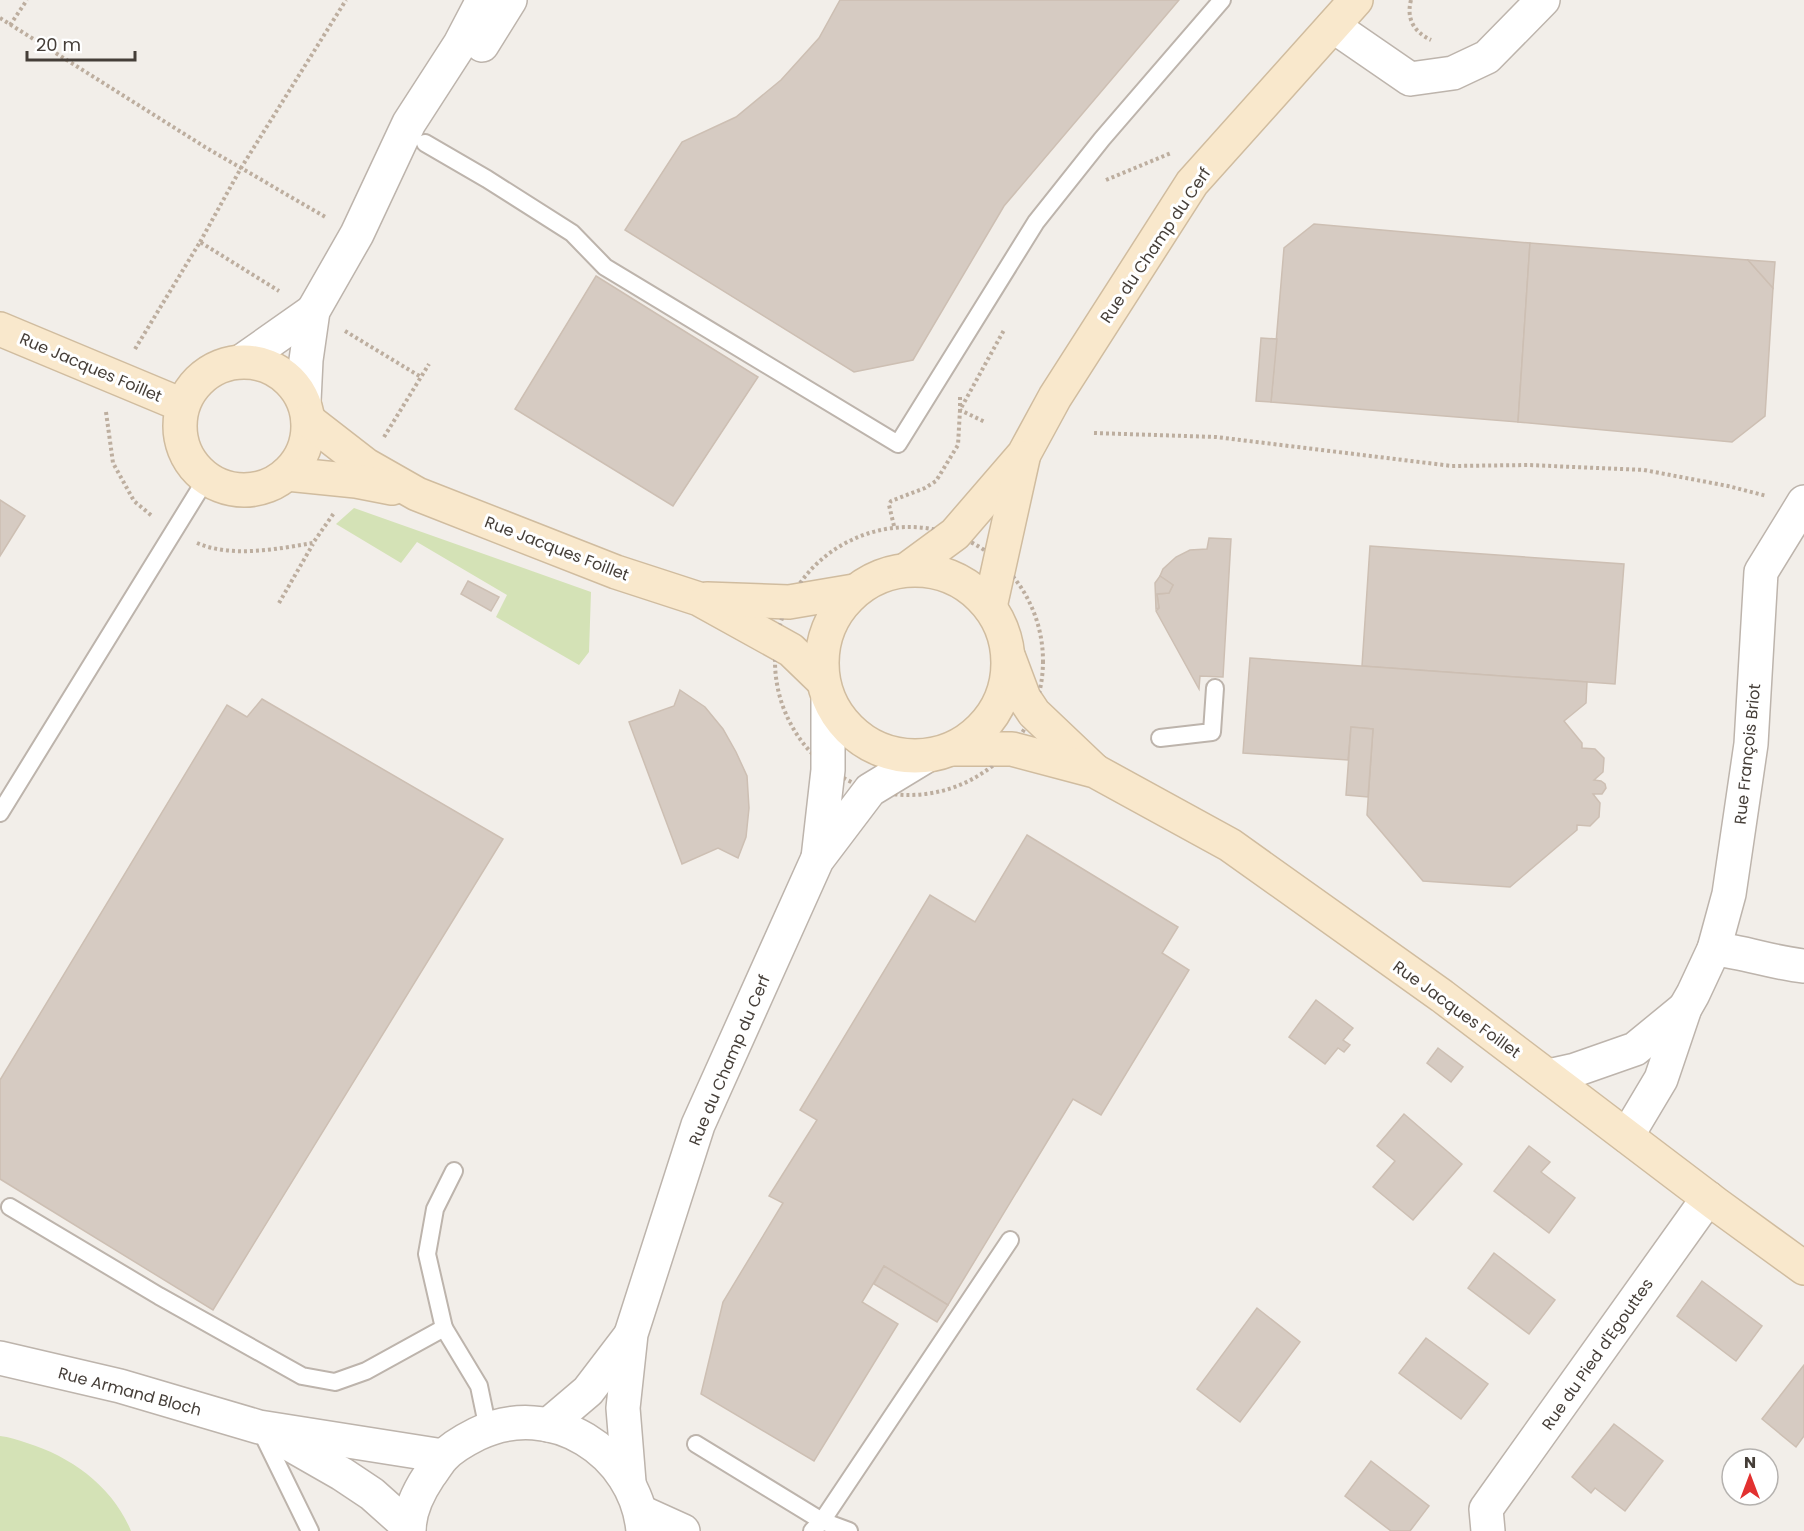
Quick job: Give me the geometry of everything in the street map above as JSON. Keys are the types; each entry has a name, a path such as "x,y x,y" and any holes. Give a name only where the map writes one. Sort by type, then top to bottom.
{"main road":[{"name":"Rue du Champ du Cerf","path":"906,570 955,534 1024,454 1055,397 1192,183 1356,0"},
{"name":"Rue Jacques Foillet","path":"0,328 182,405"},
{"path":"242,361 262,364 279,372 294,385 306,411 308,439 301,458 287,474 269,486 248,491 226,488 206,479 191,465 182,446 179,425 182,405 191,388 205,374 223,365 242,361"},
{"name":"Rue Jacques Foillet","path":"306,411 361,473"},
{"name":"Rue du Champ du Cerf","path":"990,607 1024,454"},
{"name":"Rue Jacques Foillet","path":"287,474 361,473 616,572 699,599"},
{"path":"699,599 791,650 825,690 844,726 867,745 896,755 940,752 977,733 995,712 1006,686 1008,658 1003,631 990,607 967,585 938,572 906,570 878,576 854,591 833,616 822,646 825,690"},
{"path":"699,599 789,602 854,591"},
{"name":"Rue Jacques Foillet","path":"1008,658 1024,698 1034,713 1095,771"},
{"name":"Rue Jacques Foillet","path":"940,752 1012,749 1095,771 1230,844 1442,996 1707,1198 1804,1268"}],"street":[{"path":"306,411 306,360 313,311 357,234 409,123 460,44 483,0"},
{"path":"357,234 424,143 510,0"},
{"path":"1334,26 1410,79 1453,73 1487,57 1543,0"},
{"path":"242,361 313,311"},
{"name":"Rue François Briot","path":"1627,1136 1661,1079 1685,1008 1714,949 1732,876 1751,744 1761,572 1803,504"},
{"name":"Rue du Champ du Cerf","path":"817,860 828,770 825,690"},
{"name":"Rue du Champ du Cerf","path":"629,1482 623,1408 631,1334 698,1125 817,860 870,790 940,752"},
{"path":"1714,949 1737,951 1780,963 1804,966"},
{"name":"Rue François Briot","path":"1548,1076 1575,1070 1635,1049 1685,1008"},
{"name":"Rue du Pied d'Egouttes","path":"1481,1524 1707,1198"},
{"name":"Rue du Champ du Cerf","path":"548,1425 588,1391 631,1334"},
{"name":"Rue Armand Bloch","path":"0,1358 120,1386 259,1427 443,1456"},
{"path":"409,1529 420,1489 443,1456 464,1441 488,1429 528,1422 548,1425 580,1436 608,1455 629,1482 642,1522 683,1531"},
{"name":"Rue Armand Bloch","path":"259,1427 342,1474 372,1494 409,1529"}],"lane":[{"path":"424,143 487,179 572,233 605,267 898,444 1035,222 1102,139 1222,0"},
{"path":"0,813 206,479"},
{"path":"1160,738 1212,732 1215,687"},
{"path":"454,1171 435,1209 427,1254 444,1328 478,1386 488,1429"},
{"path":"9,1208 302,1376 335,1382 366,1371 444,1328"},
{"path":"817,1526 1010,1239"},
{"path":"259,1427 310,1531"},
{"path":"696,1444 817,1526 849,1531"}],"path":[{"path":"10,25 27,0"},
{"path":"313,543 257,552 208,548 173,533 134,501 113,464 106,413 117,378 200,242 241,168 346,0"},
{"path":"1411,0 1410,21 1419,34 1433,41"},
{"path":"0,18 128,100 357,234"},
{"path":"1102,139 1098,184 1126,170 1190,145 1213,158"},
{"path":"200,242 421,377"},
{"path":"960,410 1009,321"},
{"path":"279,603 313,543 361,473 429,364"},
{"path":"894,526 889,505 891,501 926,488 936,481 958,445 960,384 944,371"},
{"path":"960,410 985,422"},
{"path":"1094,433 1216,438 1452,466 1528,465 1644,470 1728,486 1803,504"},
{"path":"819,758 786,713 776,676 778,643 789,602 799,578 858,533 894,526 925,524 955,534 999,563 1029,603 1042,637 1044,686 1034,713 1012,749 985,773 952,788 901,798 881,793"}],"green space":[{"path":"354,508 591,592 589,652 579,665 496,617 507,595 417,542 401,563 336,524"},
{"path":"0,1436 44,1449 75,1465 102,1488 123,1515 131,1531 0,1531"}],"building":[{"path":"840,0 1179,0 1004,206 913,360 854,372 625,230 682,142 736,117 781,80 819,38"},
{"path":"1314,224 1530,243 1518,422 1271,402 1284,248"},
{"path":"1530,243 1748,260 1773,288 1765,416 1732,442 1518,422"},
{"path":"1748,260 1775,262 1773,288"},
{"path":"596,276 758,377 673,506 515,409"},
{"path":"1261,338 1277,339 1271,402 1256,401"},
{"path":"0,500 25,516 0,556"},
{"path":"1209,538 1231,539 1223,677 1200,676 1199,689 1156,611 1159,608 1157,594 1169,593 1173,585 1160,576 1163,569 1176,557 1190,550 1207,549"},
{"path":"1370,546 1624,564 1615,684 1362,666"},
{"path":"1160,576 1173,585 1169,593 1157,594 1159,608 1156,609 1155,583"},
{"path":"468,581 499,597 491,611 461,594"},
{"path":"1250,658 1587,682 1586,703 1564,721 1582,743 1582,748 1595,749 1604,758 1603,772 1594,780 1601,781 1606,788 1602,794 1593,794 1600,803 1599,817 1590,826 1577,825 1577,830 1510,887 1423,881 1367,815 1373,729 1351,727 1348,760 1243,753"},
{"path":"680,690 705,707 723,729 747,776 749,808 746,837 738,858 718,848 682,864 629,722 674,706"},
{"path":"262,699 503,839 213,1310 0,1179 0,1080 227,705 247,717"},
{"path":"1351,727 1373,729 1368,797 1346,795"},
{"path":"1027,835 1178,927 1162,953 1189,970 1101,1115 1073,1099 948,1305 884,1266 862,1302 898,1324 814,1461 701,1394 723,1302 783,1203 769,1196 817,1120 800,1110 930,895 975,922"},
{"path":"1316,1000 1353,1028 1343,1040 1350,1045 1344,1052 1338,1048 1325,1064 1289,1037"},
{"path":"1438,1048 1463,1067 1451,1082 1427,1063"},
{"path":"1404,1114 1462,1164 1413,1220 1373,1187 1395,1161 1377,1146"},
{"path":"1529,1146 1550,1162 1541,1172 1575,1198 1549,1233 1494,1191"},
{"path":"1494,1253 1555,1300 1529,1334 1468,1288"},
{"path":"884,1266 948,1305 937,1322 874,1284"},
{"path":"1702,1281 1762,1326 1736,1361 1677,1316"},
{"path":"1257,1308 1300,1342 1240,1422 1197,1389"},
{"path":"1426,1338 1488,1384 1461,1419 1399,1373"},
{"path":"1804,1365 1804,1436 1796,1447 1762,1419"},
{"path":"1614,1424 1663,1461 1625,1511 1595,1488 1591,1493 1572,1477"},
{"path":"1371,1461 1429,1506 1410,1531 1391,1531 1345,1496"}]}
